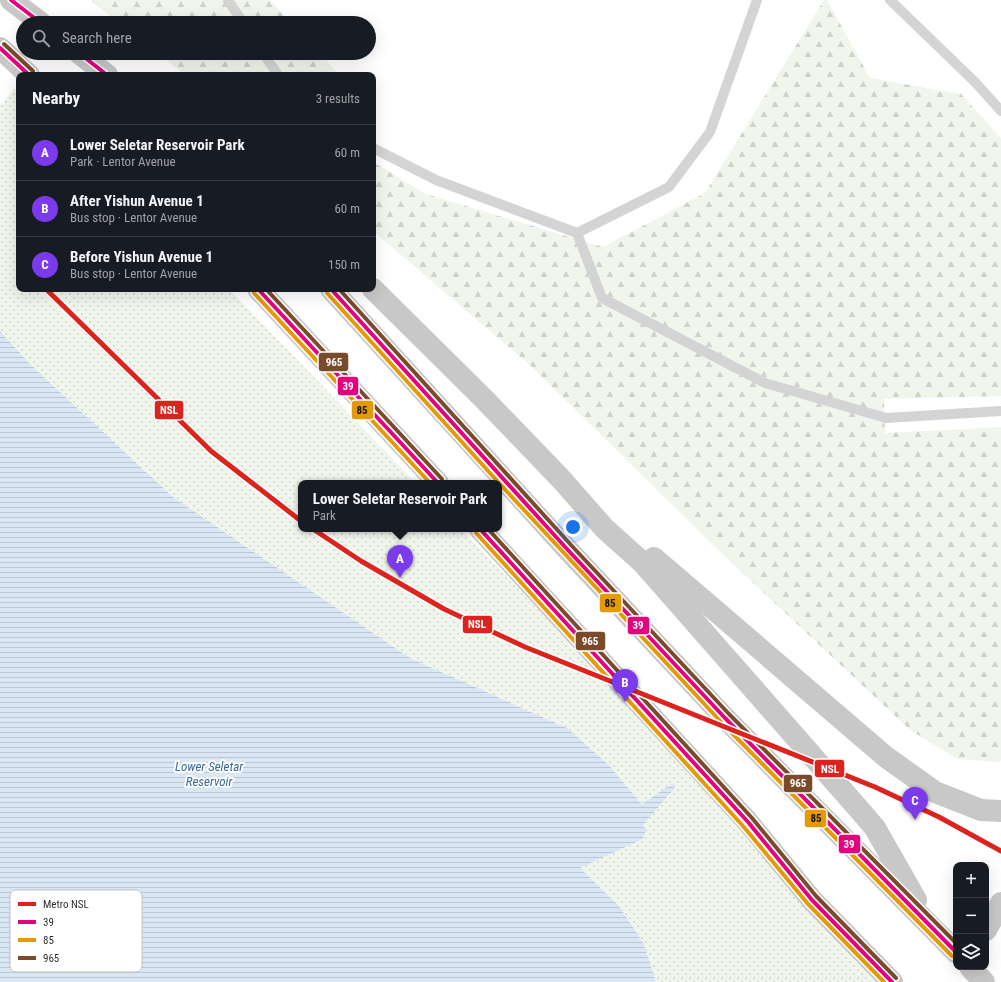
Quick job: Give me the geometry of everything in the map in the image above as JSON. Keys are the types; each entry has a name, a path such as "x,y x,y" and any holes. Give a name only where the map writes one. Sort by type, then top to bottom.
{"main road":[{"path":"11,0 32,16"},
{"path":"0,48 27,72"},
{"path":"88,60 103,72"},
{"path":"261,292 435,480"},
{"path":"334,292 567,549 719,712 953,949"},
{"path":"376,292 484,399 562,480 604,528 643,563 864,815 875,828 930,926"},
{"path":"562,480 886,757 935,792 981,810 1001,811"},
{"path":"483,532 742,816 812,900 892,982"},
{"path":"989,925 1001,903"},
{"path":"857,946 869,982"},
{"path":"959,982 966,970"},
{"path":"971,970 984,982"}],"lane":[{"path":"228,0 238,16"},
{"path":"376,150 436,180 577,233 669,187 710,132 757,0"},
{"path":"890,0 974,82 1001,111"},
{"path":"268,60 276,72"},
{"path":"577,233 602,298 765,383 886,418 1001,411"}],"green space":[{"path":"90,0 270,0 284,16 110,16"},
{"path":"824,0 827,0 870,78 961,94 1001,138 1001,396 884,399 885,433 1001,427 1001,760 999,762 957,759 910,730 714,546 532,367 376,234 376,164 426,194 603,247 705,193"},
{"path":"166,60 326,60 336,72 181,72"},
{"path":"14,88 16,90 16,292 232,292 413,480 298,480 298,532 464,532 684,761 884,982 656,982 644,944 619,906 580,868 643,839 643,825 668,797 673,783 643,804 608,764 567,728 410,658 173,497 30,364 0,331 0,106"}],"water":[{"name":"Lower Seletar Reservoir","path":"0,331 30,364 173,497 410,658 567,728 608,764 642,804 673,783 674,789 643,825 646,830 643,839 580,868 619,906 644,944 656,982 0,982"}],"metro line":[{"name":"NSL","path":"49,292 211,451 298,519"},
{"name":"NSL","path":"318,532 361,561 444,609 525,647 875,787 939,817 1001,851"}],"transit line":[{"name":"39","path":"11,0 32,16"},
{"name":"965","path":"4,44 16,55"},
{"name":"39","path":"0,48 26,72"},
{"name":"965","path":"21,60 33,71"},
{"name":"39","path":"88,60 103,72"},
{"name":"39","path":"261,292 435,480"},
{"name":"965","path":"269,292 442,479"},
{"name":"39","path":"334,292 567,549 725,718 953,949"},
{"name":"965","path":"342,292 571,545 729,714 953,940"},
{"name":"85","path":"254,293 427,480"},
{"name":"85","path":"327,293 496,480"},
{"name":"85","path":"502,486 721,722 952,956"},
{"name":"39","path":"483,532 748,822 812,900 892,982"},
{"name":"965","path":"491,532 752,818 816,896 896,978"},
{"name":"85","path":"476,533 743,826 808,904 884,982"}],"place":[{"name":"Lower Seletar Reservoir Park","path":"400,578"},
{"name":"After Yishun Avenue 1","path":"625,702"},
{"name":"Before Yishun Avenue 1","path":"915,820"}]}
